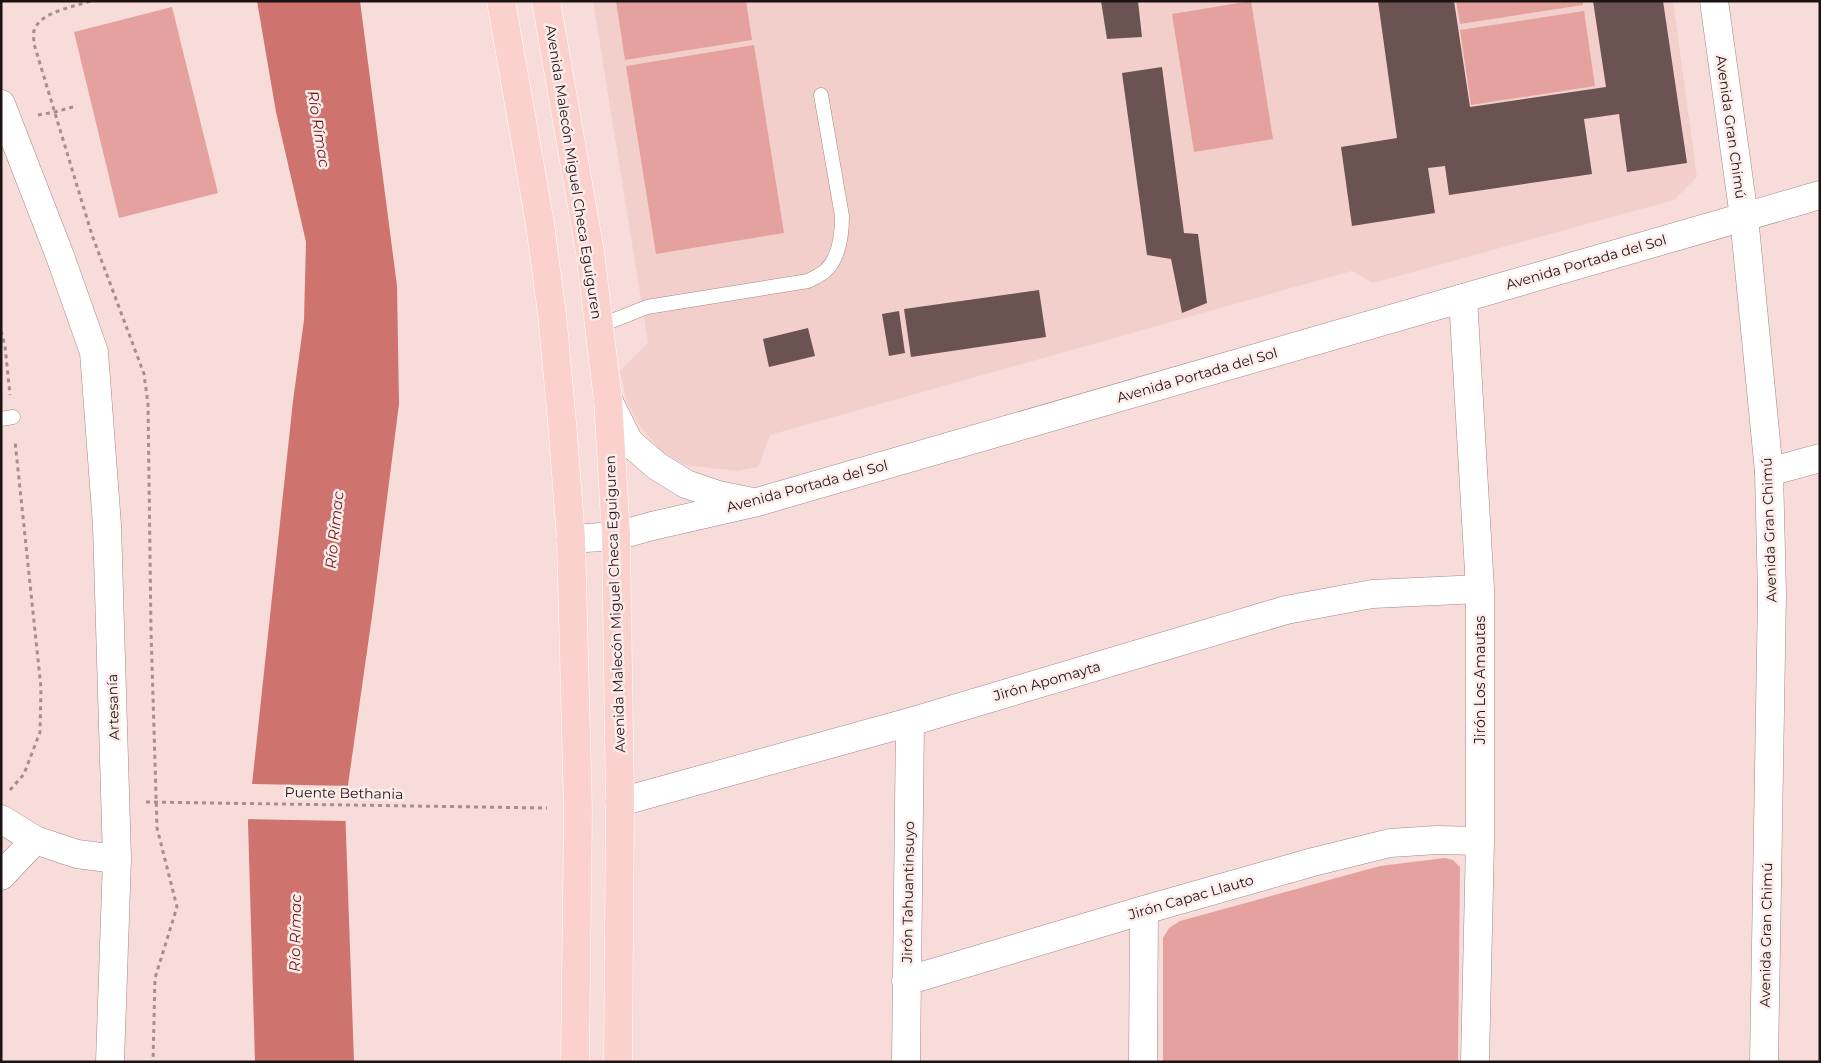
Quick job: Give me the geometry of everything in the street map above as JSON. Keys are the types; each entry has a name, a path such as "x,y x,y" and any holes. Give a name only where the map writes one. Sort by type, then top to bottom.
{"main road":[{"path":"501,1 540,224 552,314 562,422 570,539 578,811 575,1062"},
{"name":"Avenida Malecón Miguel Checa Eguiguren","path":"546,1 590,252 608,400 616,536 620,802 618,1062"}],"street":[{"name":"Avenida Gran Chimú","path":"1714,1 1744,216 1769,472 1772,593 1764,1062"},
{"name":"Artesanía","path":"1,104 60,256 94,352 107,525 117,859 110,1062"},
{"name":"Avenida Portada del Sol","path":"570,539 616,536 757,502 1820,195"},
{"name":"Jirón Los Amautas","path":"1463,298 1480,589 1480,841 1475,1062"},
{"path":"608,400 629,442 657,466 686,484 718,495 757,502"},
{"path":"1769,472 1820,458"},
{"name":"Jirón Apomayta","path":"620,802 910,722 1286,610 1372,594 1480,589"},
{"name":"Jirón Tahuantinsuyo","path":"906,1062 910,722"},
{"path":"4,807 35,840 77,854 117,859"},
{"path":"1,876 35,840"},
{"name":"Jirón Capac Llauto","path":"906,981 1144,910 1313,862 1390,843 1437,840 1480,841"},
{"path":"1143,1062 1144,910"}],"lane":[{"path":"599,326 647,307 808,281 826,271 835,257 840,243 842,216 821,95"}],"path":[{"path":"50,14 90,1"},
{"path":"29,117 76,106"},
{"path":"1,331 5,346 7,418 41,688 40,732 24,774 4,807"},
{"name":"Puente Bethania","path":"138,802 550,808"}],"shaded area":[{"path":"593,1 1673,1 1697,177 1674,200 1373,283 1352,271 770,435 758,467 737,471 685,465 662,452 639,425 627,402 620,371 648,343"},
{"path":"616,1 746,1 752,40 625,60"},
{"path":"1251,1 1273,139 1194,152 1172,14"},
{"path":"1456,1 1583,1 1583,5 1460,24"},
{"path":"172,7 218,193 119,218 74,32"},
{"path":"1584,11 1595,86 1471,105 1460,30"},
{"path":"754,45 784,233 656,254 626,66"},
{"path":"1445,858 1453,860 1460,867 1458,1062 1163,1062 1163,938 1169,928 1180,921 1380,866"}],"water":[{"name":"Río Rímac","path":"257,1 360,1 397,286 399,404 373,609 345,806 354,1062 255,1062 248,822 293,401 304,320 306,242 276,112"}],"pier":[{"path":"250,784 350,786 347,806 348,821 246,819"}],"building":[{"path":"1101,1 1138,1 1142,37 1107,39"},
{"path":"1378,1 1454,1 1470,107 1606,87 1593,1 1663,1 1687,163 1627,172 1619,114 1584,119 1592,174 1449,195 1445,166 1428,168 1435,213 1352,226 1341,147 1397,138"},
{"path":"1162,67 1184,233 1198,234 1207,303 1182,313 1171,259 1147,255 1122,73"},
{"path":"1039,290 1046,337 911,357 904,309"},
{"path":"899,311 905,353 889,356 882,314"},
{"path":"808,328 815,356 769,367 763,339"}]}
